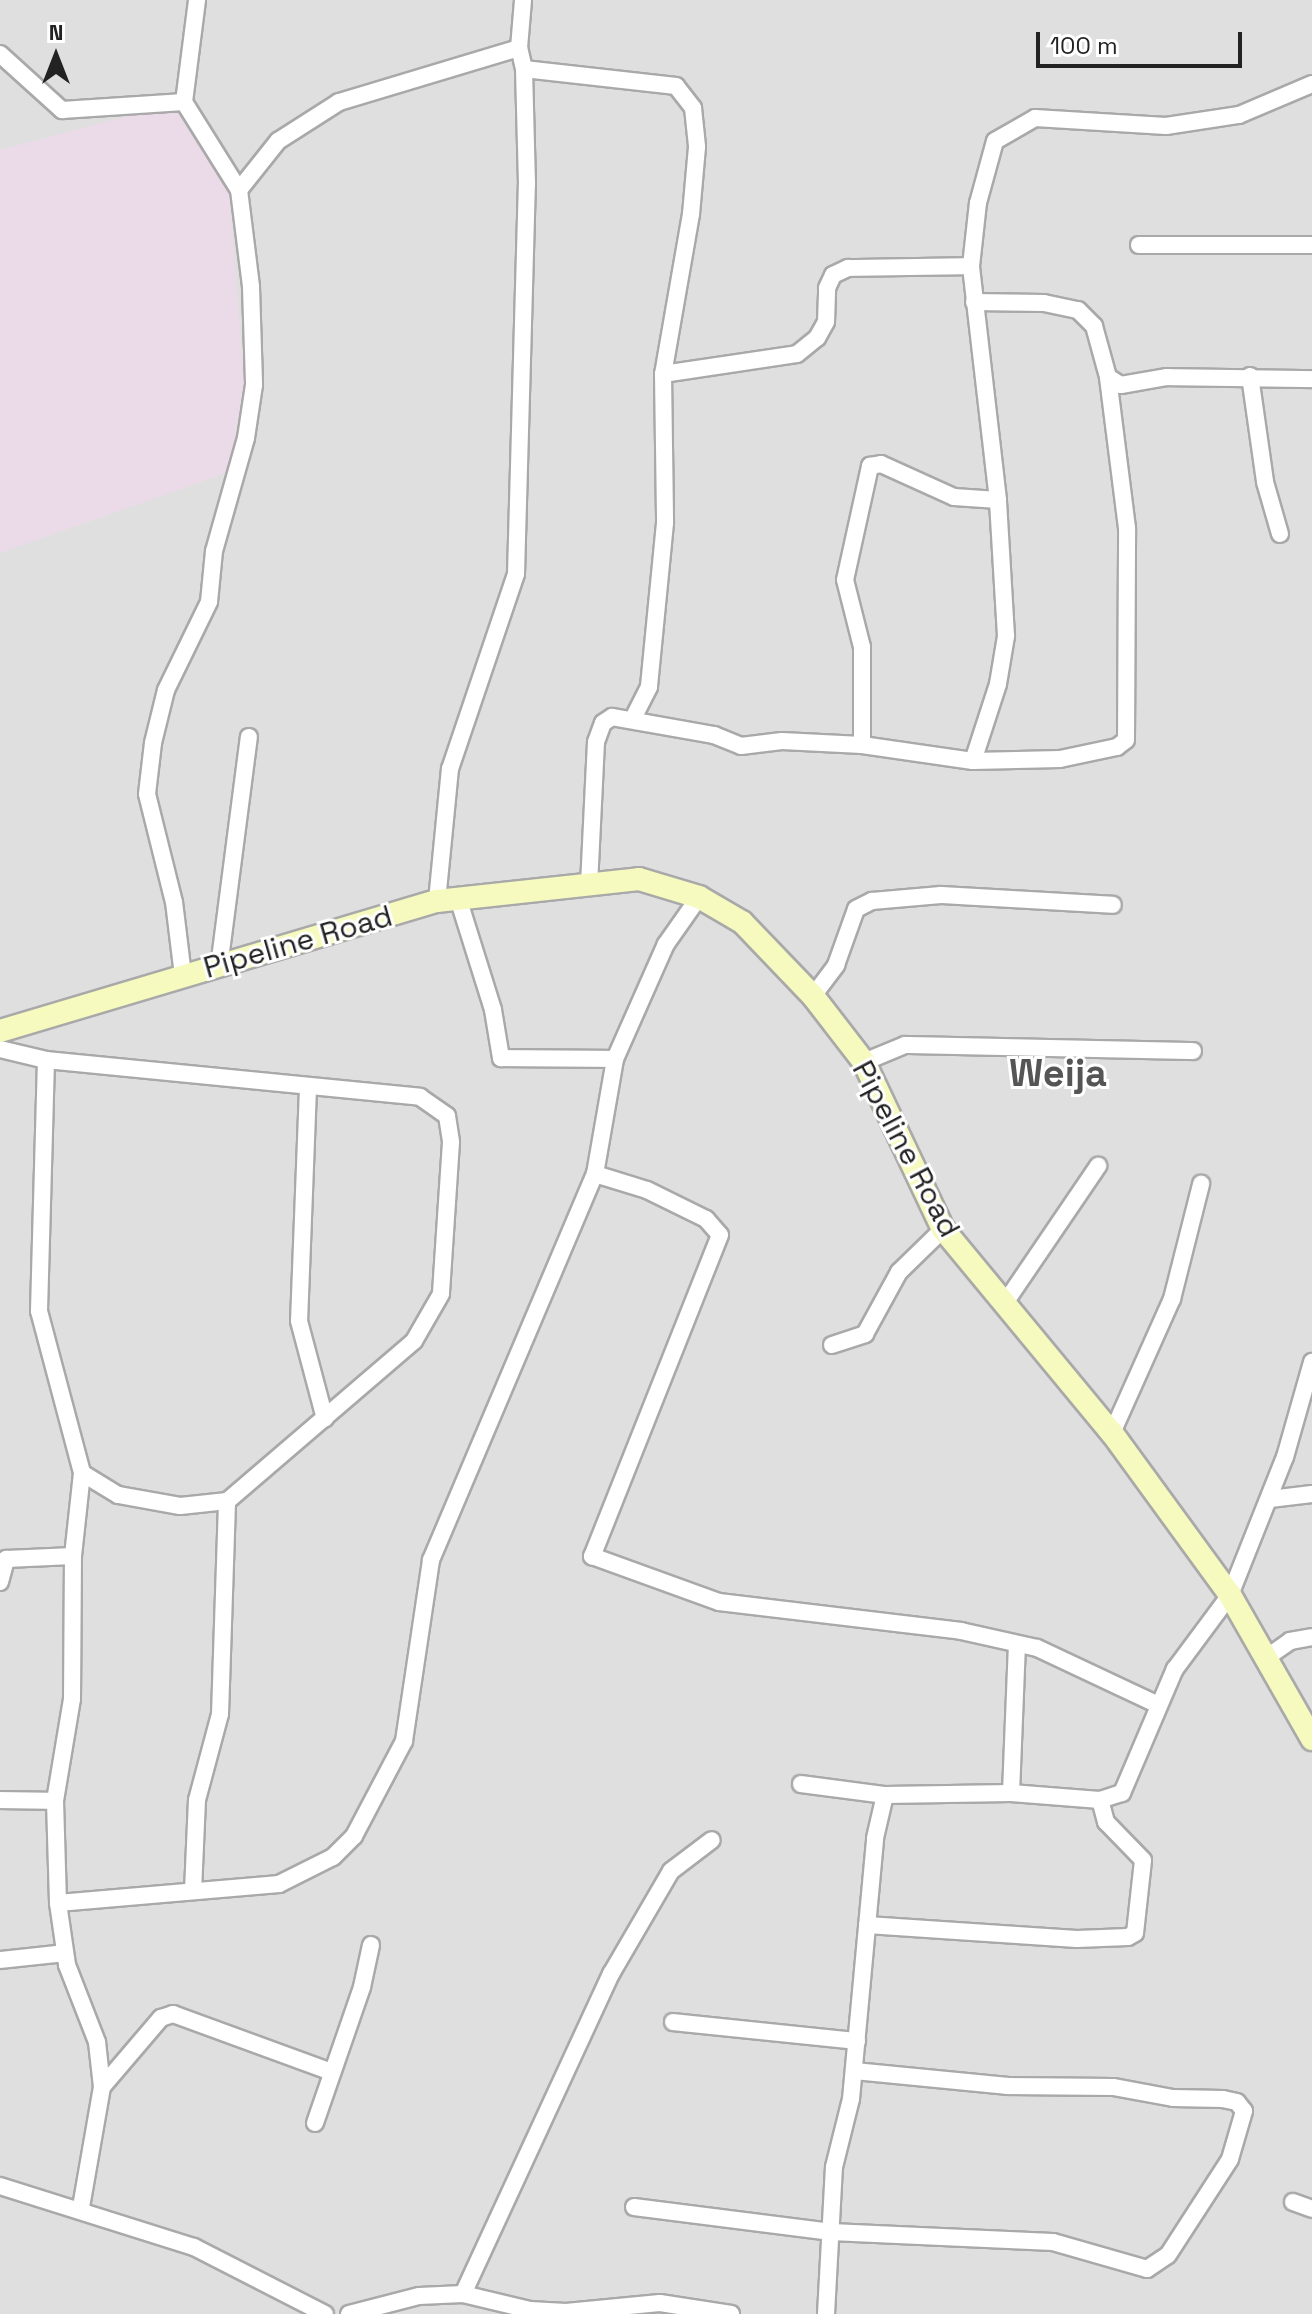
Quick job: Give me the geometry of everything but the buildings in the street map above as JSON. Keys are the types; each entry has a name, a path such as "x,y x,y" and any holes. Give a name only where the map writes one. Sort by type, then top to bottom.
{"street":[{"path":"183,975 174,902 147,794 153,743 166,690 209,602 214,551 246,438 254,385 253,329 239,190 184,102 197,0"},
{"path":"523,0 519,48 524,69 527,184 516,574 491,661 464,717 450,769 447,900 493,1010 501,1058 615,1059"},
{"path":"239,190 278,141 339,102 519,48"},
{"path":"0,54 62,110 184,102"},
{"path":"524,69 676,86 693,108 697,147 691,214 663,374 665,523 649,687 633,719"},
{"path":"973,761 998,684 1006,636 998,500 971,266 985,174 995,141 1012,128 1035,118 1166,126 1239,115 1312,84"},
{"path":"1139,245 1312,245"},
{"path":"663,374 797,354 817,338 826,322 827,288 833,275 848,268 971,266"},
{"path":"589,885 596,742 603,723 612,717 633,719 741,746 782,741 862,745 973,761 1060,759 1117,747 1126,740 1127,528 1108,377 1094,326 1078,310 1044,303 974,302"},
{"path":"1250,376 1265,482 1280,534"},
{"path":"1108,377 1121,385 1167,377 1312,379"},
{"path":"862,745 862,647 845,580 870,466 881,464 954,497 998,500"},
{"path":"219,967 249,737"},
{"name":"Pipeline Road","path":"0,1031 447,900 639,879 699,897 742,922 813,996 864,1062 943,1229 1112,1433 1230,1595 1312,1739"},
{"path":"813,996 836,965 856,909 872,901 941,895 1113,905"},
{"path":"58,1903 279,1884 333,1857 354,1836 404,1741 431,1560 595,1174 615,1059 666,944 699,897"},
{"path":"864,1062 905,1045 1193,1051"},
{"path":"0,1049 46,1060 420,1097 447,1116 451,1142 441,1294 414,1341 227,1501 180,1506 118,1495 82,1473"},
{"path":"46,1060 39,1311 82,1473 73,1556 72,1699 55,1801 58,1903 65,1953 97,2042 102,2087 81,2207"},
{"path":"308,1088 299,1321 325,1419"},
{"path":"1005,1303 1098,1166"},
{"path":"595,1174 647,1190 706,1219 720,1235 592,1556 708,1600 815,1617 961,1631 1037,1648 1156,1704"},
{"path":"1112,1433 1172,1299 1201,1184"},
{"path":"832,1345 865,1334 899,1272 943,1229"},
{"path":"801,1784 885,1795 1011,1793 1100,1800 1113,1799 1130,1785 1156,1704 1175,1669 1230,1595 1270,1499 1312,1362"},
{"path":"1270,1499 1312,1494"},
{"path":"193,1891 197,1800 220,1714 227,1501"},
{"path":"0,1582 3,1557 73,1556"},
{"path":"1266,1658 1290,1641 1312,1637"},
{"path":"1011,1793 1017,1645"},
{"path":"826,2314 834,2167 855,2071 875,1838 885,1795"},
{"path":"0,1800 55,1801"},
{"path":"867,1925 1077,1939 1128,1937 1135,1933 1143,1860 1106,1822 1100,1800"},
{"path":"463,2294 611,1974 671,1871 712,1840"},
{"path":"315,2123 329,2071 362,1987 371,1945"},
{"path":"0,1960 65,1953"},
{"path":"102,2087 161,2018 173,2014 329,2071"},
{"path":"673,2022 857,2041"},
{"path":"634,2207 831,2232 1053,2242 1147,2269 1168,2255 1230,2159 1244,2111 1237,2102 1223,2099 1173,2098 1113,2087 1008,2086 855,2071"},
{"path":"0,2186 81,2207 194,2247 325,2314"},
{"path":"1293,2202 1312,2209"},
{"path":"349,2314 419,2296 463,2294 510,2307 566,2312 658,2309 731,2314"}],"shaded area":[{"path":"0,0 1312,0 1312,2314 0,2314"},
{"path":"180,102 229,191 244,384 229,472 0,553 0,150"}],"district":[{"name":"Weija","path":"1058,1074"}]}
